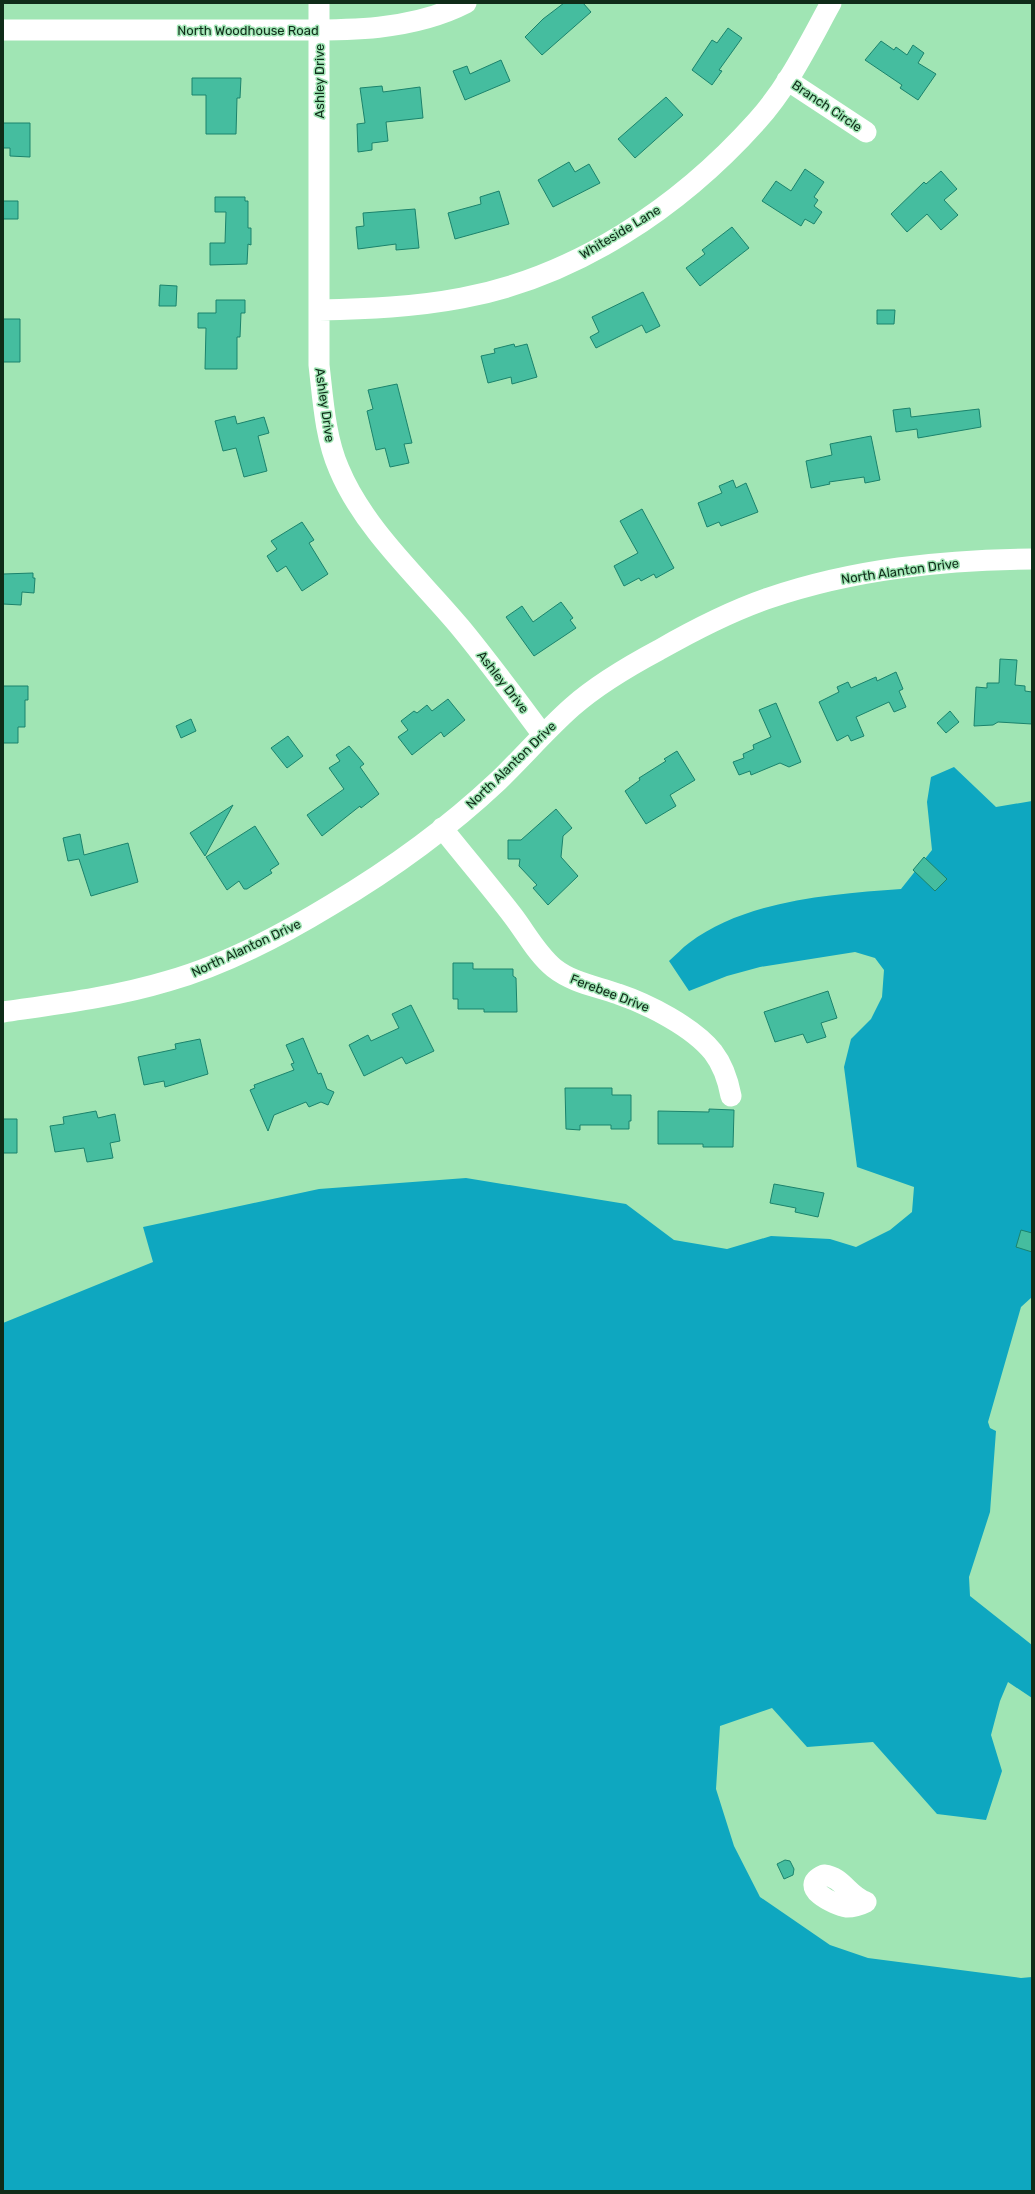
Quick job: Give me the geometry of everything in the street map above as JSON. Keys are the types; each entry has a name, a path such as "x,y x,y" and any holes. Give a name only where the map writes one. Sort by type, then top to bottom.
{"street":[{"name":"Ashley Drive","path":"319,3 319,365 324,409 332,450 348,487 388,545 461,628 543,735"},
{"name":"North Woodhouse Road","path":"3,30 319,29 397,25 422,20 466,3"},
{"name":"Whiteside Lane","path":"319,310 415,305 462,298 509,286 553,270 587,254 640,222 696,181 757,121 788,80 831,3"},
{"name":"Branch Circle","path":"788,80 866,132"},
{"name":"North Alanton Drive","path":"3,1012 56,1005 158,984 189,975 230,958 290,929 334,904 442,828 499,780 543,735 573,707 597,688 643,658 684,635 768,598 825,581 874,572 937,564 1032,559"},
{"name":"Ferebee Drive","path":"442,828 514,917 543,958 554,968 579,982 642,1003 700,1039 713,1052 723,1068 731,1096"}],"water":[{"path":"954,767 996,807 1032,801 1032,1297 1021,1307 988,1422 990,1428 996,1431 990,1512 969,1577 970,1596 1032,1645 1032,1698 1008,1682 1000,1701 991,1735 1002,1771 986,1820 937,1814 873,1742 807,1747 772,1708 720,1726 716,1789 734,1846 760,1897 830,1945 868,1958 1021,1978 1032,1977 1032,2191 3,2191 3,1323 153,1262 143,1227 319,1189 466,1178 626,1204 674,1240 727,1249 771,1236 830,1239 856,1247 890,1230 912,1212 914,1187 857,1167 844,1067 851,1039 871,1019 882,997 884,970 875,958 855,952 760,967 727,976 689,991 669,961 686,945 712,929 736,917 763,908 819,897 901,889 932,850 927,802 931,777"}],"building":[{"path":"564,3 583,3 591,12 542,55 525,37 543,19"},
{"path":"728,28 742,38 719,70 722,71 712,85 692,70 712,40 717,43"},
{"path":"881,41 894,50 896,47 907,55 913,45 924,53 918,63 936,74 918,100 900,88 902,85 865,60"},
{"path":"501,60 510,81 465,100 453,71 467,66 470,74"},
{"path":"192,78 241,78 240,98 237,98 236,134 206,134 206,95 192,95"},
{"path":"382,86 383,92 420,87 423,118 386,122 388,141 372,143 372,150 358,152 357,124 365,123 360,88"},
{"path":"666,97 683,115 635,158 618,139"},
{"path":"3,123 30,123 30,157 10,156 10,148 3,148"},
{"path":"569,162 575,172 589,164 600,183 553,207 538,180"},
{"path":"805,169 824,182 814,197 818,200 814,206 822,212 814,224 805,219 801,226 762,201 776,181 791,191"},
{"path":"941,171 957,189 944,200 958,215 941,230 927,214 907,232 891,214 924,182 926,184"},
{"path":"499,191 509,224 455,239 448,213 481,204 480,197"},
{"path":"215,197 245,197 245,201 248,201 248,228 251,228 251,245 248,244 247,264 210,265 210,243 225,243 226,212 215,212"},
{"path":"3,201 18,201 18,219 3,219"},
{"path":"415,209 419,248 396,250 396,244 358,249 356,227 364,226 363,213"},
{"path":"732,227 749,248 700,286 686,268 705,254 702,250"},
{"path":"160,285 177,286 176,306 159,306"},
{"path":"643,292 660,326 646,333 642,325 596,348 590,337 599,332 592,317"},
{"path":"216,300 245,300 245,313 241,313 240,337 237,337 237,369 205,369 206,328 198,328 198,313 216,313"},
{"path":"877,310 895,310 894,324 877,324"},
{"path":"3,319 20,319 20,362 3,362"},
{"path":"514,344 515,347 527,344 537,377 512,384 511,377 488,383 481,356 495,353 494,349"},
{"path":"397,384 412,443 404,444 409,463 390,467 385,448 376,450 367,411 373,409 368,390"},
{"path":"910,408 911,417 979,409 981,427 918,438 917,429 896,432 893,410"},
{"path":"235,416 237,424 264,417 269,433 258,436 267,471 244,477 236,448 223,451 215,421"},
{"path":"871,436 880,480 865,483 864,477 829,482 830,484 811,488 806,461 832,455 830,444"},
{"path":"733,480 736,488 746,483 758,512 721,526 719,522 707,527 698,503 722,493 719,486"},
{"path":"642,509 674,568 656,578 654,574 641,581 639,578 624,586 614,566 638,553 620,521"},
{"path":"302,522 314,540 309,543 328,574 302,591 286,566 277,572 267,556 277,549 271,541"},
{"path":"33,573 33,578 35,578 34,593 22,592 21,605 3,604 3,574"},
{"path":"561,602 573,618 570,620 576,628 534,656 506,617 522,606 533,622"},
{"path":"1000,659 1017,660 1015,685 1025,686 1025,691 1032,692 1032,724 998,722 993,725 974,726 976,687 987,688 987,683 999,683"},
{"path":"896,672 903,689 899,691 906,707 894,712 889,702 856,717 864,736 851,741 848,735 837,741 819,702 839,692 837,687 848,682 851,688 876,677 877,681"},
{"path":"3,686 28,686 28,700 25,700 25,727 18,727 18,743 3,743"},
{"path":"448,699 465,720 444,737 441,732 412,755 398,737 408,730 401,721 414,711 417,713 427,705 432,711"},
{"path":"776,703 801,762 789,767 780,763 751,775 750,771 739,775 733,762 744,758 743,754 754,749 753,745 771,737 759,710"},
{"path":"950,711 959,722 946,733 937,723"},
{"path":"191,719 196,731 181,738 176,726"},
{"path":"288,736 303,756 287,768 271,748"},
{"path":"349,746 364,764 360,767 379,794 361,808 360,806 322,836 307,815 344,789 329,768 340,761 336,755"},
{"path":"677,751 695,780 670,795 676,806 646,824 625,791 640,780 639,778 666,761 664,759"},
{"path":"233,805 205,856 190,833"},
{"path":"556,809 572,828 563,836 561,857 578,876 548,905 533,888 537,885 519,866 520,859 508,859 508,840 521,840"},
{"path":"255,826 279,864 270,870 272,873 247,889 244,889 239,881 227,890 206,857"},
{"path":"80,834 84,855 128,843 138,882 91,896 79,859 68,861 63,838"},
{"path":"924,857 947,879 935,891 913,870"},
{"path":"453,963 473,963 473,969 513,969 513,976 516,978 517,1012 484,1012 484,1009 458,1009 458,999 453,999"},
{"path":"828,991 837,1018 821,1023 826,1037 807,1043 803,1034 775,1042 764,1012"},
{"path":"411,1005 434,1051 406,1064 402,1057 364,1076 349,1045 368,1035 371,1041 399,1028 392,1014"},
{"path":"303,1038 318,1074 321,1073 327,1089 334,1092 328,1105 321,1102 309,1107 306,1102 274,1115 268,1131 250,1090 255,1088 254,1085 294,1070 291,1064 294,1063 286,1045"},
{"path":"200,1039 208,1074 165,1087 164,1081 144,1085 138,1057 176,1049 175,1044"},
{"path":"565,1088 612,1088 612,1095 631,1095 631,1121 629,1121 629,1129 611,1129 611,1125 580,1125 580,1130 566,1129"},
{"path":"709,1109 734,1110 733,1147 703,1147 703,1144 658,1144 658,1111 709,1112"},
{"path":"96,1111 98,1118 115,1114 120,1141 110,1143 113,1158 87,1162 84,1148 55,1152 50,1126 64,1124 63,1117"},
{"path":"3,1119 17,1119 17,1153 3,1153"},
{"path":"774,1184 824,1193 818,1217 795,1212 796,1208 770,1203"},
{"path":"1021,1230 1032,1233 1032,1252 1016,1247"},
{"path":"785,1860 790,1861 794,1869 793,1875 784,1879 777,1864"}]}
